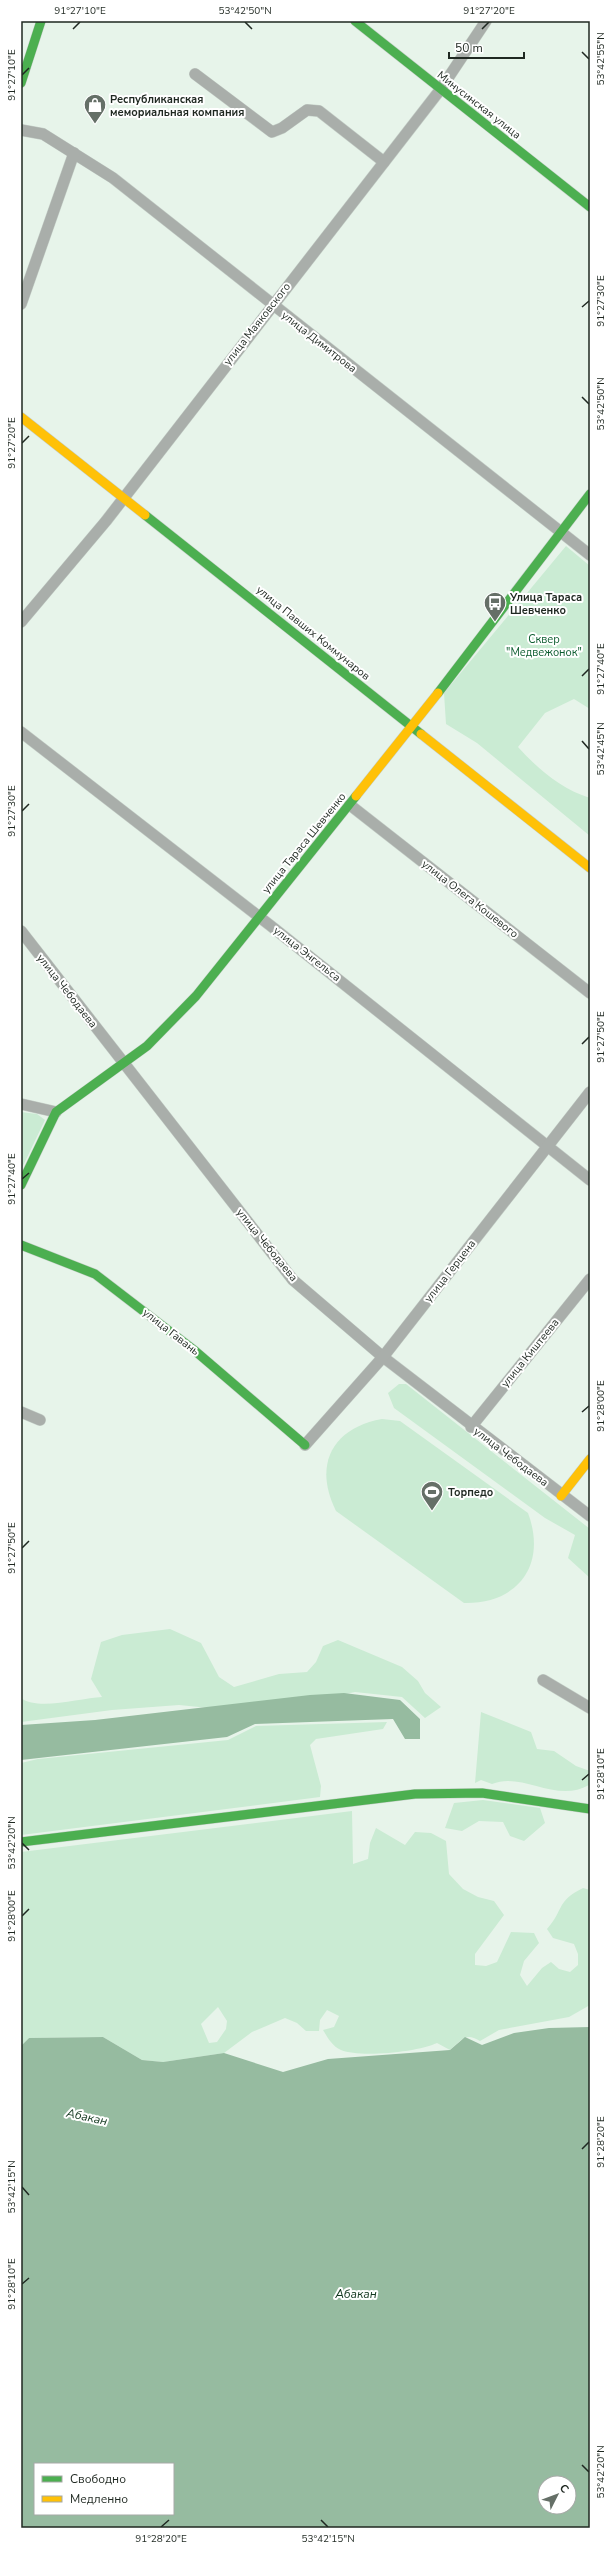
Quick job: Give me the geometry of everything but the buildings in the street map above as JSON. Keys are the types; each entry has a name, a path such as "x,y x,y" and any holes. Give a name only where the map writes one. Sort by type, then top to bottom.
{"street":[{"path":"21,84 41,21"},
{"name":"Минусинская улица","path":"356,21 440,90 590,207"},
{"name":"улица Маяковского","path":"21,622 124,497 440,90 486,21"},
{"path":"195,74 272,132 282,128 307,110 320,111 384,162"},
{"name":"улица Димитрова","path":"21,130 43,134 113,178 590,555"},
{"path":"21,304 74,153"},
{"name":"улица Павших Коммунаров","path":"21,417 124,497 590,868"},
{"name":"улица Тараса Шевченко","path":"21,1185 56,1112 147,1046 196,996 350,805 590,494"},
{"name":"улица Энгельса","path":"21,732 259,919 271,926 590,1180"},
{"name":"улица Олега Кошевого","path":"350,805 590,993"},
{"name":"улица Чебодаева","path":"21,932 294,1280 383,1357 471,1427 561,1496 590,1516"},
{"name":"улица Герцена","path":"305,1445 383,1357 590,1092"},
{"path":"21,1104 56,1112"},
{"name":"улица Гавань","path":"21,1246 95,1274 194,1350 305,1445"},
{"name":"улица Киштеева","path":"471,1427 590,1279"},
{"path":"21,1412 40,1420"},
{"path":"561,1496 590,1459"},
{"path":"543,1680 590,1708"},
{"path":"21,1842 415,1794 482,1793 590,1809"}],"green space":[{"name":"Сквер \"Медвежонок\"","path":"566,546 590,566 590,709 574,699 545,713 518,747 534,763 560,784 590,798 590,836 477,743 446,724 444,693"},
{"path":"21,1112 37,1114 45,1120 21,1170"},
{"path":"399,1384 406,1384 590,1529 590,1578 568,1558 575,1535 545,1518 394,1408 388,1393"},
{"name":"Торпедо","path":"382,1419 400,1421 528,1513 533,1532 534,1549 531,1564 524,1578 513,1588 500,1597 483,1602 464,1603 336,1511 329,1494 326,1478 327,1464 332,1451 339,1440 350,1431 365,1424"},
{"path":"170,1629 201,1643 219,1677 234,1687 279,1674 307,1672 316,1662 323,1646 338,1640 402,1667 418,1681 425,1693 441,1707 425,1718 402,1697 355,1692 321,1699 229,1710 179,1705 112,1710 21,1722 21,1698 28,1702 49,1704 102,1697 91,1679 101,1642 122,1635"},
{"path":"481,1712 531,1732 537,1749 554,1751 576,1766 590,1771 589,1785 577,1790 564,1791 552,1790 515,1781 503,1781 492,1784 481,1780 475,1783"},
{"path":"387,1722 383,1729 316,1739 310,1745 321,1786 320,1797 21,1835 21,1763 38,1759 228,1740 256,1726"},
{"path":"483,1800 540,1808 545,1823 524,1841 510,1836 503,1822 479,1821 462,1831 445,1828 454,1803"},
{"path":"352,1811 353,1864 368,1859 370,1843 376,1828 405,1845 415,1832 431,1833 446,1841 449,1874 463,1889 478,1897 494,1901 504,1915 475,1954 475,1965 486,1966 497,1962 511,1932 534,1933 539,1943 524,1961 520,1975 527,1986 542,1968 551,1962 559,1969 570,1972 578,1965 578,1954 574,1944 553,1938 547,1929 568,1897 583,1888 590,1890 590,2005 569,2017 499,2030 480,2041 475,2038 467,2037 461,2040 450,2050 437,2043 417,2049 389,2053 361,2054 341,2050 333,2044 323,2030 334,2027 339,2016 327,2010 320,2020 319,2031 306,2031 297,2023 285,2018 252,2032 224,2053 163,2062 142,2060 103,2037 29,2038 21,2046 21,1852","holes":["218,2007 227,2021 226,2029 217,2042 209,2043 201,2024"]}],"water":[{"path":"344,1693 400,1700 420,1719 420,1739 405,1739 393,1719 255,1724 227,1737 21,1760 21,1725 95,1720 310,1695"},
{"name":"Абакан","path":"590,2027 590,2528 21,2528 21,2046 29,2038 103,2037 142,2060 163,2062 224,2053 283,2072 328,2059 450,2050 465,2037 482,2045 514,2033 549,2028"}],"traffic: fast":[{"path":"21,83 41,21"},
{"path":"355,21 590,207"},
{"path":"438,693 590,494"},
{"path":"145,515 421,734"},
{"path":"21,1185 56,1112 147,1046 196,996 356,796"},
{"path":"21,1245 95,1274 194,1350 305,1445"},
{"path":"21,1842 415,1794 482,1793 590,1809"}],"traffic: slow":[{"path":"21,417 145,515"},
{"path":"356,796 438,693"},
{"path":"421,734 590,868"},
{"path":"561,1496 590,1459"}],"place":[{"name":"Республиканская мемориальная компания","path":"95,124"},
{"name":"Улица Тараса Шевченко","path":"495,622"},
{"name":"Торпедо","path":"432,1512"}]}
